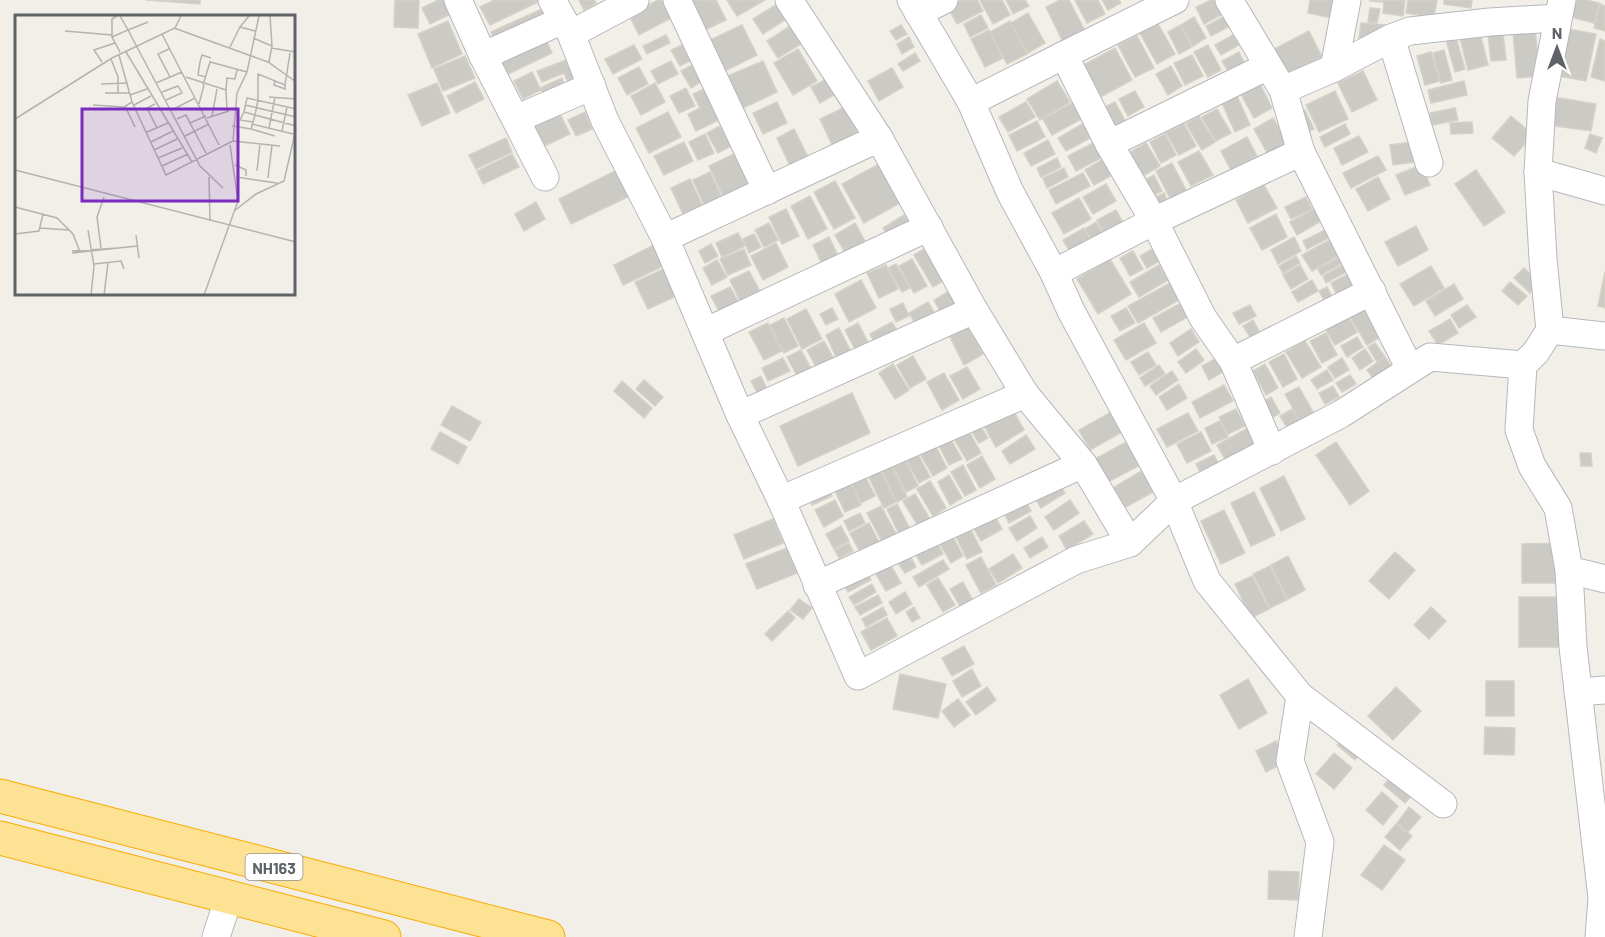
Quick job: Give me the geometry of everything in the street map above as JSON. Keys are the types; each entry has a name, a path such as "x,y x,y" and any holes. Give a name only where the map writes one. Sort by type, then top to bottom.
{"highway":[{"name":"NH163","path":"0,796 548,937"},
{"name":"NH163","path":"0,838 384,937"}],"street":[{"path":"458,0 483,56 545,177"},
{"path":"483,56 562,18 635,0"},
{"path":"677,0 767,191"},
{"path":"789,0 879,138 974,310 1025,394 1083,464 1130,543"},
{"path":"944,0 914,7 971,102 1010,192 1054,273 1071,311 1174,501 1207,581 1300,696 1443,804"},
{"path":"971,102 1175,0"},
{"path":"1229,0 1284,90 1301,152 1410,369"},
{"path":"1334,68 1347,0"},
{"path":"1284,90 1410,31 1489,11 1559,9 1542,101 1538,172 1550,330 1536,352 1523,365 1519,430 1532,466 1558,508 1569,570 1572,647 1602,898 1599,937"},
{"path":"562,18 605,121 665,238 740,415 781,500 858,676 1076,560 1130,543 1174,501 1341,414 1430,357 1523,365"},
{"path":"1391,38 1429,162"},
{"path":"1064,55 1109,144 1154,221 1203,318 1233,361 1272,451"},
{"path":"1109,144 1268,66"},
{"path":"516,118 592,86"},
{"path":"665,238 879,138"},
{"path":"1054,273 1154,221 1301,152"},
{"path":"1538,172 1605,190"},
{"path":"705,332 929,227"},
{"path":"1233,361 1372,291"},
{"path":"740,415 974,310"},
{"path":"1550,330 1605,336"},
{"path":"781,500 1025,394"},
{"path":"817,585 1083,464"},
{"path":"1569,570 1605,579"},
{"path":"1578,692 1605,690"},
{"path":"1300,696 1290,761 1320,842 1308,937"},
{"path":"216,937 229,897"}],"building":[{"path":"146,0 200,0 200,4"},
{"path":"395,0 419,0 418,28 394,27"},
{"path":"438,0 447,0 453,13 430,24 422,8"},
{"path":"494,0 542,0 490,25 480,7"},
{"path":"579,0 594,0 596,3 584,10"},
{"path":"661,0 671,18 639,35 629,15"},
{"path":"691,0 716,0 726,20 705,30"},
{"path":"727,0 765,0 737,16"},
{"path":"962,0 977,0 983,11 957,24 948,7"},
{"path":"980,0 1002,0 1010,15 993,24"},
{"path":"1006,0 1025,0 1029,6 1013,14"},
{"path":"1060,0 1069,0 1086,33 1064,44 1046,7"},
{"path":"1075,0 1098,0 1105,14 1087,23"},
{"path":"1102,0 1119,0 1121,3 1108,10"},
{"path":"1211,0 1218,0 1225,13 1204,24 1196,7"},
{"path":"1310,0 1341,0 1337,19 1308,13"},
{"path":"1405,0 1403,16 1383,13 1384,2 1369,1"},
{"path":"1408,0 1437,0 1434,17 1406,13"},
{"path":"1444,0 1472,0 1471,8 1444,4"},
{"path":"1575,0 1599,3 1594,23 1571,17"},
{"path":"779,3 788,18 763,34 753,19"},
{"path":"1600,4 1605,6 1605,31 1594,28"},
{"path":"1370,8 1380,9 1377,23 1368,22"},
{"path":"542,9 548,23 497,46 491,32"},
{"path":"1028,13 1045,43 1028,53 1011,23"},
{"path":"981,15 988,28 970,37 964,24"},
{"path":"1227,15 1232,25 1211,36 1206,26"},
{"path":"1194,17 1206,38 1193,46 1181,25"},
{"path":"448,21 462,54 432,68 418,34"},
{"path":"1010,21 1027,54 1007,64 990,32"},
{"path":"1361,23 1385,25 1383,40 1359,38"},
{"path":"1158,24 1175,54 1157,64 1140,33"},
{"path":"742,25 757,55 725,71 710,40"},
{"path":"901,25 907,34 896,40 890,31"},
{"path":"1180,25 1192,47 1179,54 1168,32"},
{"path":"790,26 801,44 778,58 767,41"},
{"path":"1535,29 1540,76 1517,78 1513,32"},
{"path":"1568,29 1596,34 1586,81 1558,76"},
{"path":"989,30 1003,58 985,67 971,39"},
{"path":"1309,31 1322,57 1287,75 1274,49"},
{"path":"1480,33 1488,65 1468,70 1460,38"},
{"path":"1503,33 1506,60 1491,61 1488,34"},
{"path":"666,35 670,43 647,54 643,46"},
{"path":"1233,35 1239,45 1221,55 1215,45"},
{"path":"1137,36 1154,68 1135,77 1118,45"},
{"path":"909,37 914,47 902,54 897,44"},
{"path":"1456,38 1465,69 1455,72 1446,40"},
{"path":"1600,39 1605,41 1605,81 1591,77"},
{"path":"546,40 552,53 504,76 498,64"},
{"path":"634,45 642,59 613,74 605,59"},
{"path":"682,45 690,61 680,66 671,50"},
{"path":"1208,45 1221,70 1208,77 1194,52"},
{"path":"1115,48 1132,80 1095,100 1078,68"},
{"path":"798,49 817,81 793,95 774,63"},
{"path":"1444,50 1452,80 1441,83 1433,53"},
{"path":"1239,52 1245,64 1229,73 1222,61"},
{"path":"1431,52 1440,81 1425,85 1417,56"},
{"path":"915,53 920,61 903,71 898,64"},
{"path":"1192,55 1203,76 1185,85 1174,63"},
{"path":"465,56 475,78 443,91 434,69"},
{"path":"572,58 583,85 571,90 564,73 542,82 537,71"},
{"path":"671,61 678,74 658,84 651,71"},
{"path":"763,61 777,92 743,108 728,76"},
{"path":"692,65 701,82 691,88 681,71"},
{"path":"1171,66 1182,86 1168,95 1156,74"},
{"path":"639,67 648,84 627,95 618,78"},
{"path":"892,68 903,87 879,101 868,81"},
{"path":"1363,71 1377,100 1352,112 1338,83"},
{"path":"532,72 541,90 523,99 514,81"},
{"path":"562,78 568,93 546,102 540,88"},
{"path":"825,80 834,95 820,103 811,87"},
{"path":"1057,81 1070,102 1040,120 1027,99"},
{"path":"1464,81 1467,95 1431,103 1428,90"},
{"path":"475,82 484,99 456,113 447,96"},
{"path":"437,83 450,113 422,126 408,95"},
{"path":"655,83 665,102 641,115 631,96"},
{"path":"1260,84 1272,108 1254,118 1241,94"},
{"path":"686,88 695,106 679,113 670,96"},
{"path":"706,88 721,119 696,131 688,114 700,108 693,94"},
{"path":"1135,91 1144,107 1128,116 1119,99"},
{"path":"1335,91 1348,119 1319,132 1306,105"},
{"path":"1237,96 1250,125 1235,132 1222,103"},
{"path":"1554,97 1596,104 1591,131 1549,125"},
{"path":"1076,101 1085,117 1052,135 1043,119"},
{"path":"777,102 787,123 763,134 753,113"},
{"path":"1026,102 1035,117 1008,132 999,117"},
{"path":"1115,102 1129,128 1110,137 1097,111"},
{"path":"845,107 860,139 835,151 820,119"},
{"path":"1455,108 1458,120 1432,125 1430,113"},
{"path":"1217,109 1231,133 1216,141 1202,117"},
{"path":"1305,110 1314,129 1303,134 1294,115"},
{"path":"585,112 592,129 576,136 568,120"},
{"path":"668,112 681,137 649,153 636,128"},
{"path":"560,114 570,134 542,147 532,127"},
{"path":"1199,116 1215,142 1202,150 1186,124"},
{"path":"1511,116 1533,135 1514,156 1492,138"},
{"path":"1273,118 1289,145 1269,156 1254,129"},
{"path":"1037,121 1045,137 1017,151 1009,135"},
{"path":"1086,122 1094,136 1066,151 1058,138"},
{"path":"1472,122 1473,133 1451,134 1450,123"},
{"path":"1184,124 1196,146 1179,155 1166,133"},
{"path":"1345,124 1350,134 1325,147 1320,137"},
{"path":"720,126 731,146 718,153 707,133"},
{"path":"794,129 811,163 793,172 777,138"},
{"path":"705,134 714,153 698,160 689,142"},
{"path":"1165,134 1176,155 1161,163 1150,142"},
{"path":"1590,134 1602,138 1596,153 1585,148"},
{"path":"1359,136 1368,152 1342,165 1334,148"},
{"path":"1247,137 1257,156 1231,170 1221,151"},
{"path":"506,138 512,152 476,169 469,155"},
{"path":"1048,140 1055,154 1031,166 1024,153"},
{"path":"1097,141 1105,156 1076,171 1068,156"},
{"path":"1419,141 1422,161 1393,165 1390,145"},
{"path":"684,142 693,161 664,175 654,156"},
{"path":"1146,143 1160,166 1141,177 1127,154"},
{"path":"1199,151 1213,175 1191,186 1178,162"},
{"path":"512,154 519,167 483,184 477,171"},
{"path":"734,154 750,188 725,200 709,166"},
{"path":"1378,156 1386,170 1351,188 1343,173"},
{"path":"1107,157 1116,173 1094,185 1085,170"},
{"path":"1057,158 1061,167 1041,177 1037,168"},
{"path":"1172,163 1188,194 1172,202 1156,171"},
{"path":"879,164 900,203 864,223 842,184"},
{"path":"1421,165 1430,185 1405,195 1396,175"},
{"path":"1064,168 1068,177 1047,188 1043,178"},
{"path":"619,169 632,195 571,224 559,199"},
{"path":"1476,170 1505,212 1484,226 1455,184"},
{"path":"710,172 722,198 705,207 693,180"},
{"path":"1083,173 1090,186 1056,204 1049,190"},
{"path":"1154,175 1162,191 1148,198 1141,182"},
{"path":"1378,177 1390,199 1368,211 1356,189"},
{"path":"690,179 702,205 683,214 671,188"},
{"path":"835,181 855,218 834,229 814,192"},
{"path":"1106,184 1116,201 1093,214 1083,197"},
{"path":"1264,185 1277,208 1248,223 1236,200"},
{"path":"1164,193 1169,205 1158,209 1153,198"},
{"path":"810,196 827,229 808,239 791,206"},
{"path":"1306,197 1312,209 1291,219 1285,207"},
{"path":"1079,198 1091,219 1064,234 1052,213"},
{"path":"536,202 545,219 524,231 515,214"},
{"path":"786,209 799,236 782,244 769,217"},
{"path":"1314,209 1321,221 1297,235 1290,222"},
{"path":"1116,210 1126,228 1107,238 1097,220"},
{"path":"1276,214 1287,237 1262,250 1250,228"},
{"path":"904,215 913,230 892,243 883,228"},
{"path":"1096,222 1105,237 1094,244 1085,229"},
{"path":"769,223 778,240 764,247 755,230"},
{"path":"855,223 866,243 846,254 835,235"},
{"path":"1416,226 1428,250 1398,266 1385,242"},
{"path":"1084,228 1092,243 1072,255 1063,240"},
{"path":"1329,228 1333,236 1307,249 1303,241"},
{"path":"738,233 745,246 722,257 716,243"},
{"path":"754,234 761,247 749,253 743,239"},
{"path":"829,237 842,264 826,272 813,245"},
{"path":"1294,237 1301,251 1278,264 1271,250"},
{"path":"1335,237 1343,253 1312,271 1302,255"},
{"path":"658,243 668,264 623,285 614,265"},
{"path":"776,243 788,267 763,280 751,256"},
{"path":"711,244 718,256 705,263 699,251"},
{"path":"1157,246 1164,259 1147,268 1140,256"},
{"path":"744,249 751,265 728,275 720,259"},
{"path":"924,249 943,281 933,287 914,255"},
{"path":"1133,251 1143,269 1130,276 1120,258"},
{"path":"1343,255 1346,261 1321,275 1318,269"},
{"path":"1296,256 1300,263 1283,273 1279,266"},
{"path":"912,259 927,286 914,293 899,266"},
{"path":"1110,259 1131,294 1098,314 1077,279"},
{"path":"717,260 727,277 712,285 703,268"},
{"path":"1346,263 1350,270 1326,283 1323,276"},
{"path":"896,264 910,288 902,292 888,268"},
{"path":"886,265 898,289 879,298 867,273"},
{"path":"1159,265 1168,280 1139,297 1130,282"},
{"path":"1300,265 1308,279 1291,289 1283,275"},
{"path":"670,266 683,293 648,309 635,282"},
{"path":"1431,266 1444,288 1414,306 1400,284"},
{"path":"1524,268 1540,283 1530,293 1514,278"},
{"path":"749,271 762,295 742,305 730,280"},
{"path":"1352,272 1360,287 1339,299 1331,283"},
{"path":"1605,272 1605,308 1598,306"},
{"path":"861,280 876,308 849,322 835,294"},
{"path":"1312,280 1318,291 1298,302 1292,292"},
{"path":"1510,282 1527,296 1518,305 1502,291"},
{"path":"1170,283 1179,300 1138,323 1128,306"},
{"path":"1454,284 1463,299 1435,316 1426,301"},
{"path":"730,287 740,305 721,315 711,296"},
{"path":"1327,287 1335,302 1327,306 1319,291"},
{"path":"951,290 959,305 942,315 934,300"},
{"path":"1185,301 1193,314 1161,332 1153,318"},
{"path":"928,302 934,312 915,323 909,313"},
{"path":"903,303 909,316 896,322 890,309"},
{"path":"1250,305 1256,316 1239,324 1233,313"},
{"path":"1370,305 1387,333 1367,345 1350,317"},
{"path":"1467,305 1476,317 1459,328 1451,315"},
{"path":"832,308 838,319 826,325 820,314"},
{"path":"1126,308 1135,323 1120,331 1111,316"},
{"path":"806,309 822,339 802,349 787,319"},
{"path":"1347,315 1357,332 1335,345 1325,328"},
{"path":"784,318 798,346 784,353 770,325"},
{"path":"1450,319 1458,333 1438,345 1429,331"},
{"path":"1253,320 1259,331 1250,337 1243,326"},
{"path":"892,322 900,336 878,348 870,334"},
{"path":"768,323 782,351 764,360 749,332"},
{"path":"858,323 870,346 857,353 845,330"},
{"path":"1144,323 1156,343 1126,360 1114,340"},
{"path":"968,327 983,354 964,365 950,337"},
{"path":"839,328 853,356 839,363 826,335"},
{"path":"1191,329 1199,342 1178,356 1170,343"},
{"path":"1326,333 1337,355 1322,363 1310,341"},
{"path":"1357,337 1363,347 1347,357 1341,346"},
{"path":"824,341 837,365 820,374 807,350"},
{"path":"1305,341 1321,367 1302,378 1286,352"},
{"path":"1375,343 1385,357 1377,362 1368,347"},
{"path":"1196,349 1204,360 1186,373 1178,362"},
{"path":"1365,349 1373,361 1360,370 1352,358"},
{"path":"801,350 814,374 800,381 787,357"},
{"path":"1148,352 1156,365 1139,375 1131,362"},
{"path":"1284,354 1297,379 1283,387 1269,362"},
{"path":"913,356 926,379 910,388 897,365"},
{"path":"1220,356 1228,369 1209,380 1202,366"},
{"path":"1385,357 1391,366 1373,378 1367,370"},
{"path":"783,358 790,371 768,381 762,368"},
{"path":"1342,358 1349,370 1335,378 1328,367"},
{"path":"893,364 909,390 895,399 879,373"},
{"path":"1265,364 1278,388 1266,395 1253,371"},
{"path":"1159,365 1165,374 1145,386 1140,378"},
{"path":"967,367 980,389 963,399 950,376"},
{"path":"1327,370 1333,380 1317,389 1311,380"},
{"path":"1172,371 1178,380 1156,395 1150,386"},
{"path":"944,373 959,400 942,410 927,382"},
{"path":"1350,375 1356,384 1342,392 1336,383"},
{"path":"761,376 768,391 759,396 751,381"},
{"path":"644,380 663,397 655,406 636,389"},
{"path":"622,381 652,408 644,418 614,391"},
{"path":"1179,384 1187,398 1167,410 1159,397"},
{"path":"1224,385 1233,401 1200,418 1192,402"},
{"path":"1333,386 1339,397 1325,404 1319,393"},
{"path":"1299,387 1315,416 1301,423 1285,394"},
{"path":"852,393 870,433 798,466 780,426"},
{"path":"1271,397 1280,413 1268,420 1259,404"},
{"path":"452,406 481,422 470,441 441,425"},
{"path":"1236,409 1245,426 1228,434 1219,417"},
{"path":"1292,409 1301,424 1289,431 1280,416"},
{"path":"1013,410 1024,430 996,447 984,426"},
{"path":"1113,411 1124,431 1090,450 1079,430"},
{"path":"1188,413 1198,431 1167,447 1157,429"},
{"path":"1220,421 1228,437 1212,444 1205,428"},
{"path":"979,424 988,438 979,443 971,430"},
{"path":"966,426 981,453 967,461 952,435"},
{"path":"1248,428 1259,447 1228,464 1217,445"},
{"path":"440,432 467,447 458,464 431,449"},
{"path":"1201,432 1211,451 1187,463 1177,444"},
{"path":"1026,435 1035,449 1010,464 1002,451"},
{"path":"950,438 962,459 949,465 938,444"},
{"path":"1130,440 1142,464 1106,483 1093,460"},
{"path":"1336,442 1369,491 1350,505 1316,455"},
{"path":"934,443 947,468 933,476 919,452"},
{"path":"914,447 930,477 919,483 902,452"},
{"path":"1580,453 1591,453 1592,466 1581,466"},
{"path":"902,454 918,486 906,492 890,460"},
{"path":"1214,455 1220,466 1202,476 1196,464"},
{"path":"982,456 995,479 980,488 967,465"},
{"path":"889,461 907,497 897,502 879,466"},
{"path":"963,465 976,490 965,496 951,472"},
{"path":"878,467 896,502 884,508 866,472"},
{"path":"1143,470 1155,491 1122,509 1111,489"},
{"path":"863,472 875,496 861,503 849,479"},
{"path":"949,475 962,498 950,505 938,482"},
{"path":"1284,476 1305,519 1281,531 1260,488"},
{"path":"849,480 861,505 845,512 833,487"},
{"path":"930,481 946,508 933,516 917,489"},
{"path":"1057,481 1065,493 1041,508 1033,495"},
{"path":"827,484 832,496 812,505 807,493"},
{"path":"1254,492 1275,535 1251,546 1231,503"},
{"path":"915,494 930,519 918,526 903,501"},
{"path":"1022,495 1031,511 1009,523 1000,506"},
{"path":"835,500 843,516 824,527 815,510"},
{"path":"1070,500 1079,513 1054,530 1045,517"},
{"path":"897,504 911,531 900,536 887,509"},
{"path":"881,506 897,536 883,543 867,513"},
{"path":"1224,510 1245,553 1221,564 1201,521"},
{"path":"860,513 865,523 849,531 844,521"},
{"path":"994,515 1002,529 981,541 973,527"},
{"path":"1030,516 1037,528 1017,541 1009,528"},
{"path":"773,519 783,543 744,559 734,535"},
{"path":"1084,521 1093,534 1067,550 1059,536"},
{"path":"967,522 982,552 967,559 952,529"},
{"path":"869,523 881,546 862,556 850,533"},
{"path":"841,526 849,541 834,549 826,534"},
{"path":"952,535 963,556 951,563 939,542"},
{"path":"1042,537 1048,547 1030,558 1024,548"},
{"path":"849,543 853,551 839,558 835,550"},
{"path":"1558,543 1558,583 1522,583 1522,544"},
{"path":"938,544 943,554 922,565 916,555"},
{"path":"787,548 797,573 757,589 746,564"},
{"path":"1395,552 1415,570 1389,599 1369,581"},
{"path":"1013,554 1022,568 998,583 989,569"},
{"path":"910,556 916,567 905,573 898,563"},
{"path":"1288,556 1305,590 1288,599 1271,565"},
{"path":"981,557 996,585 981,593 966,565"},
{"path":"943,560 949,569 919,587 913,577"},
{"path":"889,562 901,583 886,591 874,571"},
{"path":"1270,566 1287,600 1270,608 1253,574"},
{"path":"866,571 871,580 848,592 843,582"},
{"path":"1252,576 1269,609 1251,618 1235,584"},
{"path":"938,578 955,605 943,612 927,585"},
{"path":"963,582 976,606 964,613 950,589"},
{"path":"872,584 876,592 854,605 849,597"},
{"path":"905,592 912,604 896,614 889,602"},
{"path":"878,595 882,603 860,615 855,607"},
{"path":"1519,597 1562,597 1562,647 1519,647"},
{"path":"799,599 812,608 803,619 790,610"},
{"path":"883,607 887,615 866,627 862,619"},
{"path":"914,607 920,618 912,622 906,612"},
{"path":"1431,607 1446,621 1429,639 1414,625"},
{"path":"788,611 795,618 772,641 765,634"},
{"path":"887,618 897,636 871,650 861,632"},
{"path":"964,646 974,664 952,676 942,658"},
{"path":"972,669 981,686 962,697 953,681"},
{"path":"900,674 946,684 938,718 893,709"},
{"path":"1248,679 1267,713 1239,729 1220,695"},
{"path":"1486,681 1514,681 1514,716 1486,716"},
{"path":"987,687 996,700 976,715 966,702"},
{"path":"1396,687 1421,711 1393,740 1368,716"},
{"path":"958,699 970,715 954,727 942,711"},
{"path":"1485,727 1515,728 1514,755 1484,754"},
{"path":"1345,735 1363,750 1355,760 1337,745"},
{"path":"1276,741 1287,761 1266,772 1256,751"},
{"path":"1334,753 1352,768 1334,789 1316,774"},
{"path":"1394,773 1415,791 1405,803 1384,785"},
{"path":"1382,792 1398,806 1383,825 1366,810"},
{"path":"1409,807 1421,817 1408,832 1397,823"},
{"path":"1396,824 1412,836 1400,850 1385,837"},
{"path":"1384,845 1405,860 1382,890 1361,875"},
{"path":"1269,871 1299,872 1298,900 1268,899"}]}
